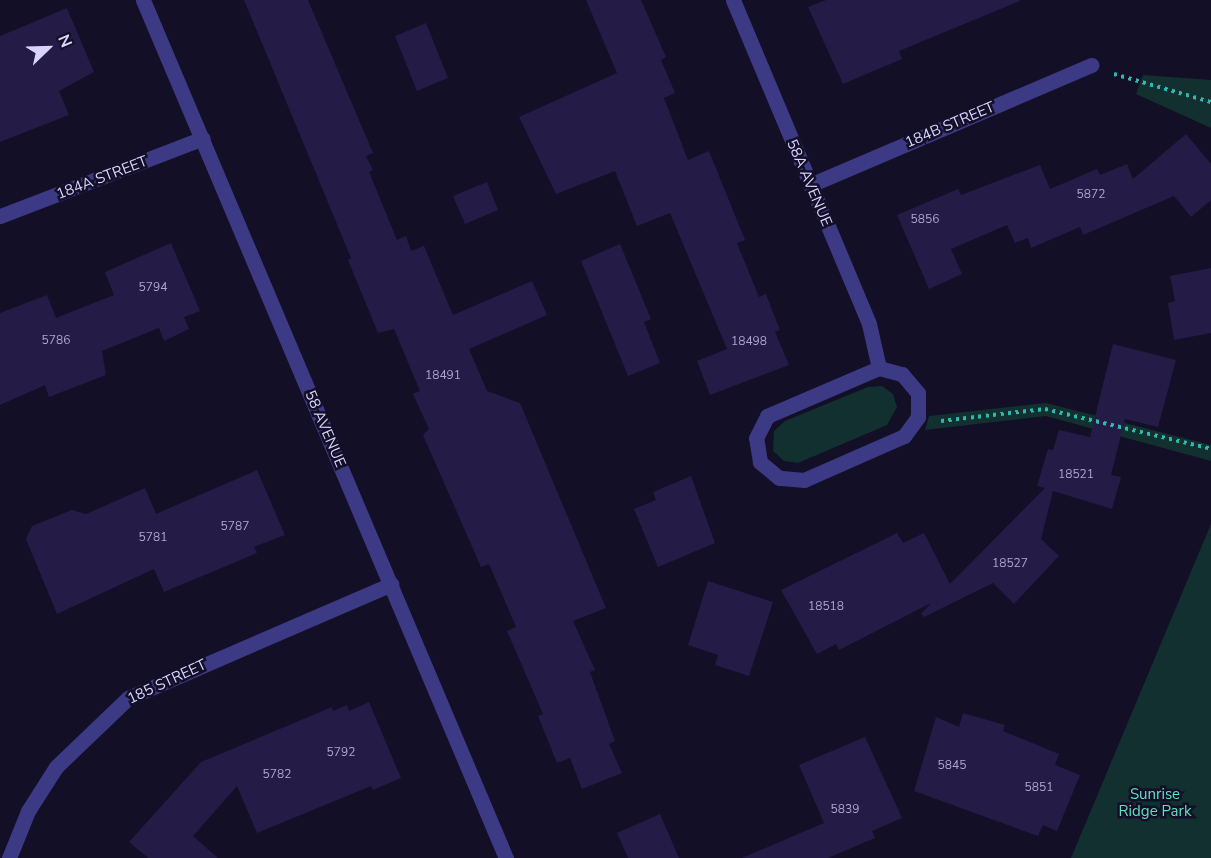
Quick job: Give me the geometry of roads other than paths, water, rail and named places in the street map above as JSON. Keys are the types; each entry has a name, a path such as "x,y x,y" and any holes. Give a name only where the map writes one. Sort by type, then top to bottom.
{"street":[{"name":"58 AVENUE","path":"144,0 506,858"},
{"name":"58A AVENUE","path":"733,0 869,324 879,368"},
{"name":"184B STREET","path":"810,185 1091,65"},
{"name":"184A STREET","path":"0,216 203,138"},
{"path":"879,368 902,374 918,393 918,417 904,436 804,480 779,478 760,462 756,438 767,416 879,368"},
{"name":"185 STREET","path":"9,858 28,811 56,766 128,698 391,584"}],"park label":[{"name":"Sunrise Ridge Park","path":"1155,802"}]}
